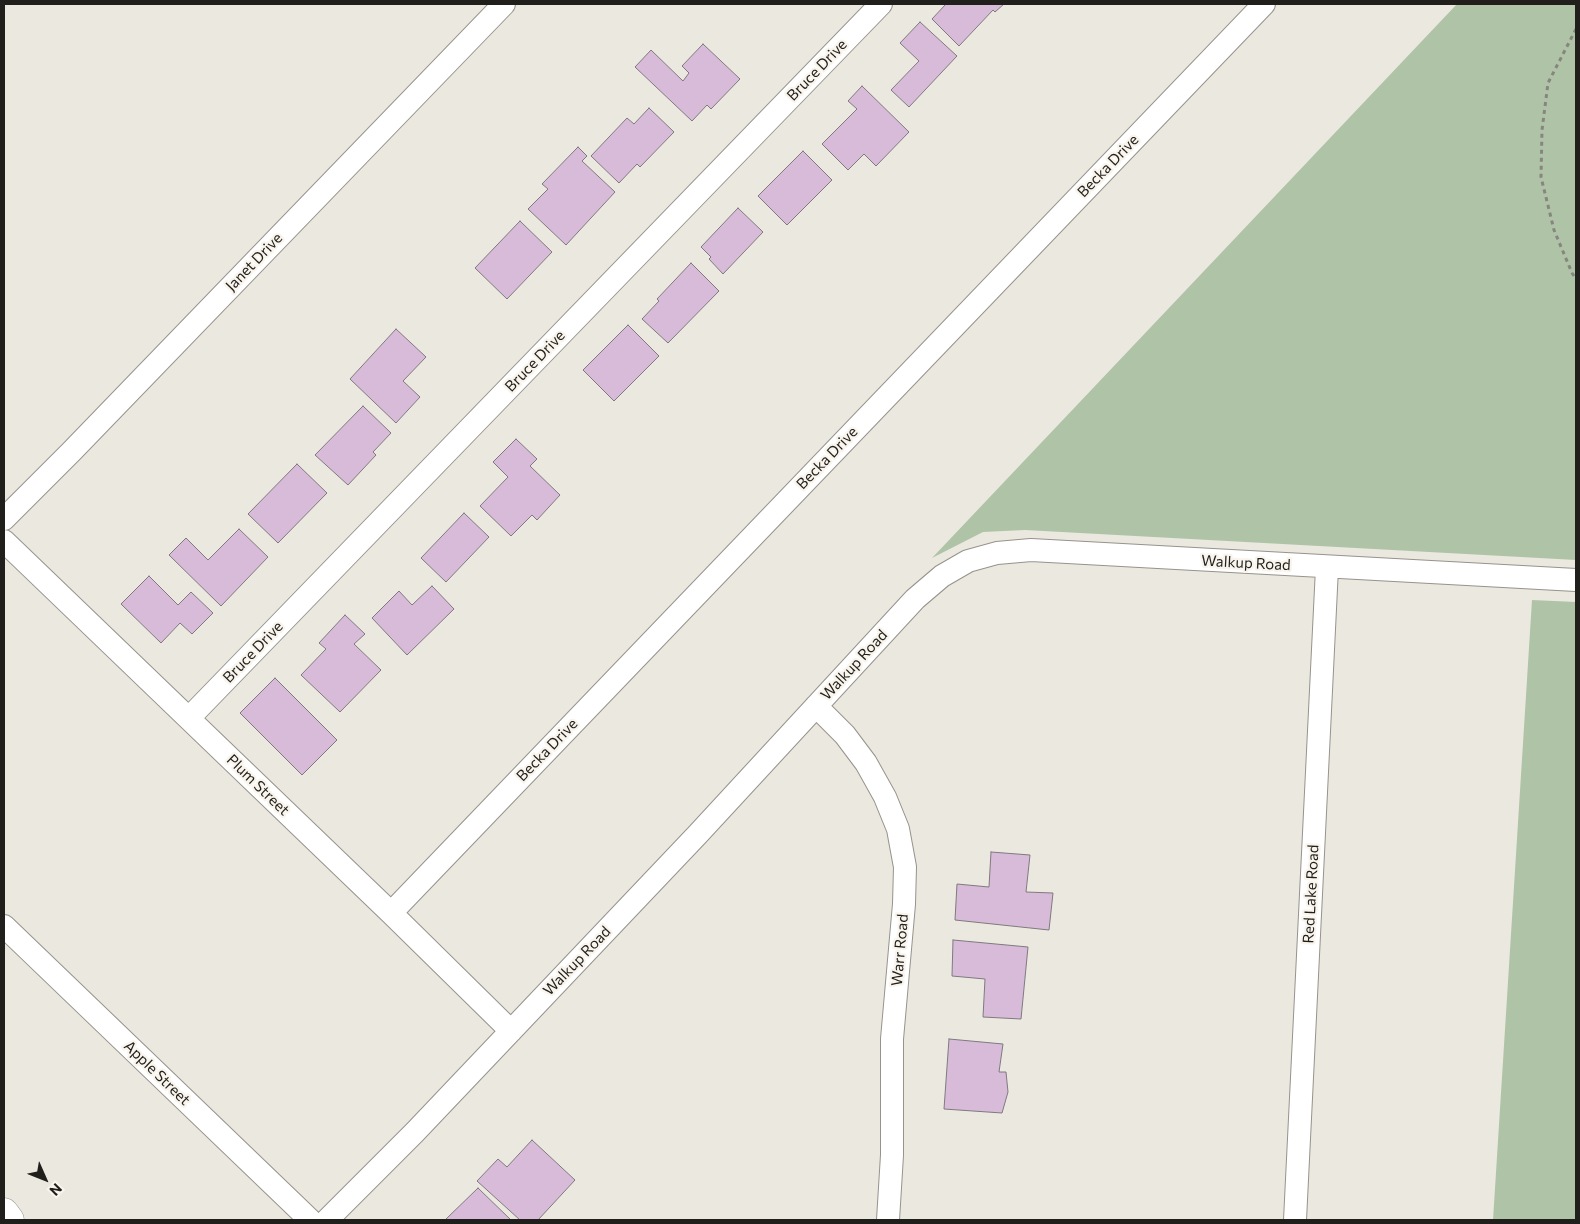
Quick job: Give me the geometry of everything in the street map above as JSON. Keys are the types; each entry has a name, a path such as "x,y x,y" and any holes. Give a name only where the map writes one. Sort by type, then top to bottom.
{"main road":[{"path":"4,1212 10,1220"}],"street":[{"name":"Janet Drive","path":"4,519 504,4"},
{"name":"Bruce Drive","path":"189,718 881,4"},
{"name":"Becka Drive","path":"391,913 1264,4"},
{"name":"Plum Street","path":"4,540 511,1031"},
{"name":"Walkup Road","path":"327,1220 415,1132 698,834 915,599 942,576 968,561 997,553 1031,550 1327,568 1576,580"},
{"name":"Red Lake Road","path":"1295,1220 1327,568"},
{"name":"Warr Road","path":"816,706 846,735 866,763 885,797 898,829 904,867 904,904 892,1038 892,1154 888,1220"},
{"name":"Apple Street","path":"4,926 310,1220"}],"path":[{"path":"1576,29 1548,83 1542,130 1541,177 1554,230 1576,279"}],"green space":[{"path":"1457,4 1576,4 1576,560 1025,530 983,532 932,558"},
{"path":"1532,600 1576,602 1576,1220 1493,1220"}],"building":[{"path":"946,4 1004,4 995,12 993,10 959,46 932,19"},
{"path":"920,22 957,56 909,107 891,90 919,61 900,43"},
{"path":"703,44 740,79 711,109 707,105 692,121 635,67 651,50 683,81 689,73 682,66"},
{"path":"862,86 909,132 876,166 864,154 848,170 822,144 857,109 848,101"},
{"path":"649,108 674,132 640,167 637,164 619,183 591,156 627,118 634,124"},
{"path":"578,147 587,156 582,161 615,192 566,245 528,209 548,189 542,184"},
{"path":"803,151 832,180 787,225 758,196"},
{"path":"738,208 763,232 723,274 701,247"},
{"path":"520,221 552,252 507,299 475,268"},
{"path":"691,263 719,291 668,343 642,319 659,301 657,299"},
{"path":"628,325 659,356 614,401 583,370"},
{"path":"396,329 426,357 403,381 420,397 396,423 350,379"},
{"path":"363,406 391,433 373,452 376,455 348,485 315,455"},
{"path":"516,439 537,459 530,466 560,495 537,520 532,515 511,536 480,506 508,477 493,462"},
{"path":"297,464 327,493 278,543 248,514"},
{"path":"464,513 489,537 446,582 421,558"},
{"path":"239,529 268,557 221,606 169,555 186,538 208,560"},
{"path":"149,576 178,605 191,592 213,613 192,634 180,623 161,643 121,604"},
{"path":"432,586 454,609 407,655 372,618 399,591 412,605"},
{"path":"345,615 365,634 354,644 381,670 340,712 301,675 326,649 319,643"},
{"path":"275,678 337,740 302,775 240,713"},
{"path":"991,852 1030,855 1026,892 1053,893 1049,930 955,920 957,884 989,887"},
{"path":"953,940 1028,947 1021,1019 983,1017 985,979 952,976"},
{"path":"949,1039 1003,1044 999,1072 1006,1072 1008,1092 1002,1113 944,1109"},
{"path":"532,1140 575,1180 538,1220 520,1220 477,1181 498,1159 507,1167"},
{"path":"478,1188 511,1220 445,1220"}]}
